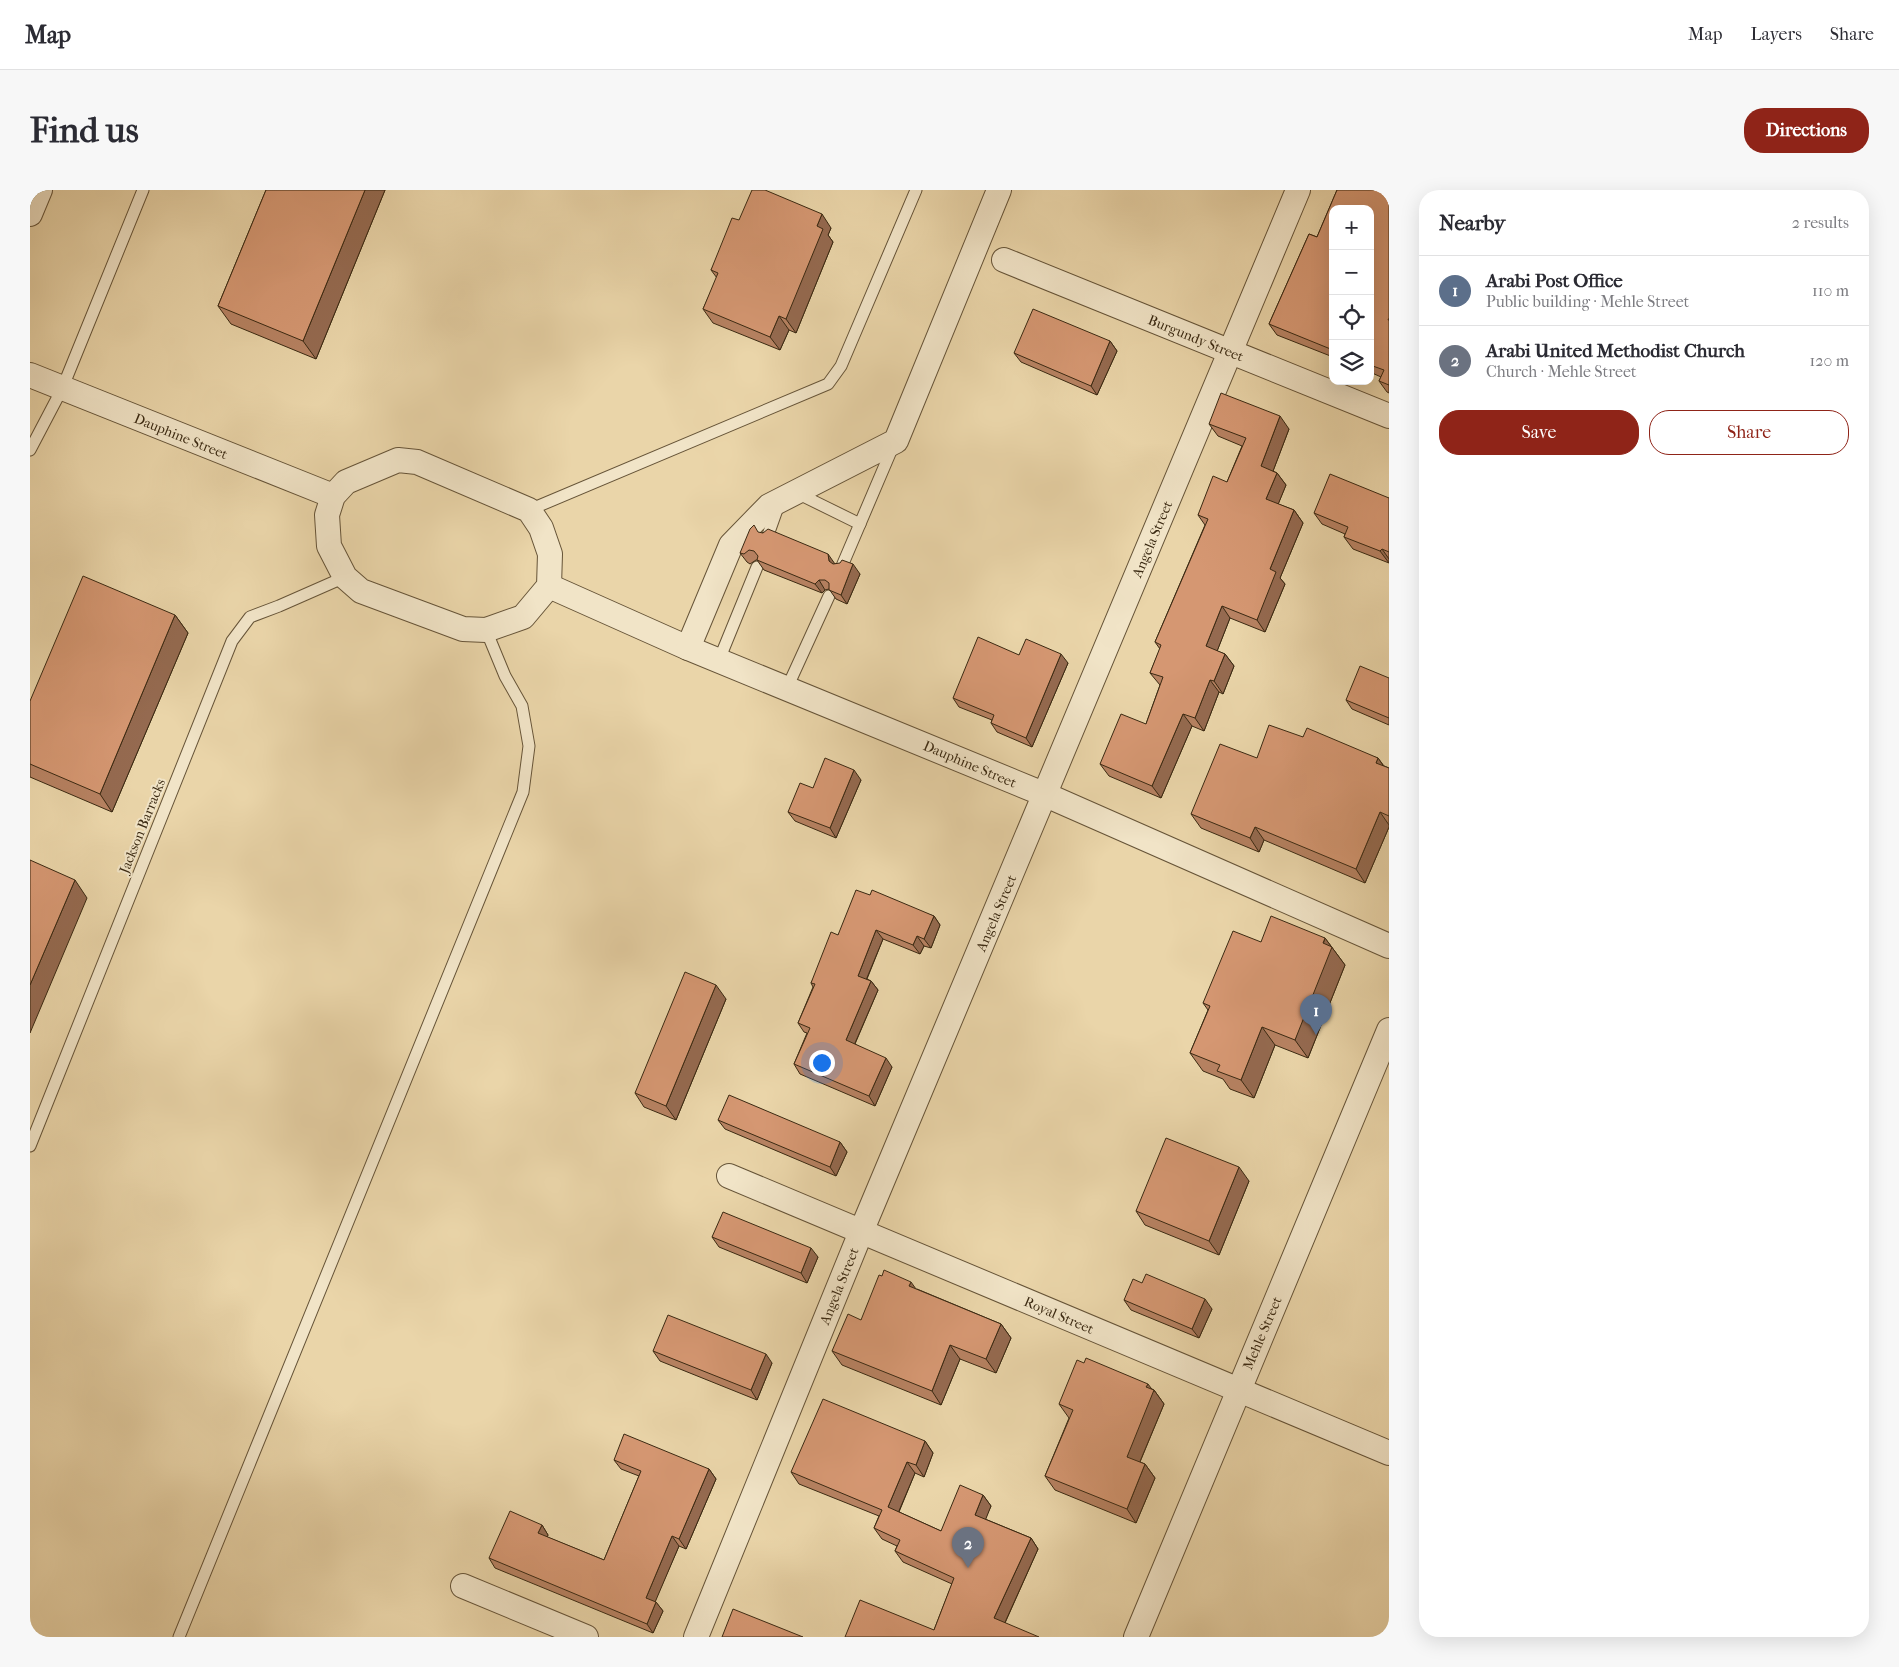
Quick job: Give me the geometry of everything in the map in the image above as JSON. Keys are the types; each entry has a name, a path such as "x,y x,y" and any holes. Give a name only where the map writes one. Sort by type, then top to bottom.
{"street":[{"path":"30,214 40,190"},
{"path":"688,648 731,545 769,506 896,440 999,190"},
{"name":"Angela Street","path":"696,1637 861,1232 1046,795 1298,190"},
{"name":"Burgundy Street","path":"1004,260 1389,416"},
{"name":"Dauphine Street","path":"30,375 333,496"},
{"path":"398,460 417,462 529,510 541,528 550,554 549,586 524,617 486,630 462,629 361,591 345,577 329,546 327,515 333,496 346,482 398,460"},
{"name":"Dauphine Street","path":"549,586 688,648 1046,795 1389,946"},
{"name":"Mehle Street","path":"1136,1637 1389,1030"},
{"name":"Royal Street","path":"729,1176 1389,1454"},
{"path":"463,1586 586,1637"}],"lane":[{"path":"30,450 62,389 143,190"},
{"path":"529,510 828,384 840,366 916,190"},
{"path":"842,566 896,440"},
{"path":"768,536 788,496 860,524"},
{"path":"719,660 757,567"},
{"name":"Jackson Barracks","path":"30,1146 232,642 250,616 279,606 345,577"},
{"path":"788,688 829,596"},
{"path":"179,1637 524,792 529,746 522,706 505,676 486,630"}],"building":[{"path":"266,190 365,190 303,341 218,306"},
{"path":"752,190 765,190 822,214 817,226 823,229 786,319 779,316 770,337 703,309 718,273 711,270 732,218 739,220"},
{"path":"1337,190 1389,190 1389,385 1379,381 1384,370 1374,366 1374,205 1331,205"},
{"path":"1329,209 1329,348 1269,324 1309,234 1317,237"},
{"path":"1033,309 1110,341 1091,386 1014,353"},
{"path":"1221,393 1280,416 1261,466 1277,473 1266,499 1294,510 1270,569 1276,572 1257,620 1222,606 1206,646 1225,654 1214,681 1210,680 1195,718 1183,714 1152,786 1100,764 1121,714 1146,724 1163,677 1150,673 1161,645 1155,642 1208,519 1198,515 1213,476 1227,482 1246,438 1209,424"},
{"path":"1330,474 1389,498 1389,552 1382,549 1380,551 1344,537 1348,527 1314,513"},
{"path":"754,525 758,532 763,533 768,529 828,554 829,561 833,564 840,563 842,560 853,564 841,595 829,590 829,583 825,580 819,580 815,584 757,560 758,556 754,551 749,550 744,554 740,553 750,529"},
{"path":"83,576 175,615 100,794 30,764 30,701"},
{"path":"978,637 1019,655 1026,639 1061,654 1026,738 991,723 994,715 953,698"},
{"path":"1360,666 1389,678 1389,718 1346,700"},
{"path":"1269,725 1303,737 1307,728 1378,758 1376,763 1389,768 1389,816 1380,812 1356,869 1255,827 1250,838 1191,814 1220,744 1257,758"},
{"path":"825,758 854,770 830,828 788,812 800,783 813,788"},
{"path":"30,860 75,880 30,985"},
{"path":"856,890 870,895 872,890 934,916 924,939 917,936 913,945 876,930 858,976 871,981 846,1040 886,1058 869,1096 794,1064 810,1028 798,1023 815,984 811,983 831,932 838,935"},
{"path":"1271,916 1325,938 1323,943 1332,947 1295,1040 1262,1027 1241,1080 1217,1071 1220,1065 1190,1053 1210,1006 1203,1003 1233,931 1261,942"},
{"path":"685,972 716,985 666,1106 635,1093"},
{"path":"729,1095 840,1142 830,1167 718,1120"},
{"path":"1166,1138 1239,1167 1209,1241 1136,1211"},
{"path":"723,1212 811,1248 801,1273 712,1237"},
{"path":"884,1270 911,1282 909,1286 1001,1324 986,1359 950,1345 932,1391 832,1351 848,1314 861,1320 879,1275 882,1276"},
{"path":"1146,1274 1205,1299 1192,1329 1124,1300 1133,1279 1142,1283"},
{"path":"668,1315 766,1354 751,1390 653,1351"},
{"path":"1086,1358 1148,1384 1146,1387 1154,1390 1127,1457 1145,1464 1127,1509 1045,1476 1073,1410 1059,1404 1077,1360 1084,1363"},
{"path":"823,1399 925,1441 916,1465 907,1462 888,1507 941,1531 960,1485 983,1495 975,1515 1031,1538 994,1618 1039,1637 845,1637 860,1600 934,1630 954,1578 895,1551 900,1540 874,1528 882,1510 791,1472"},
{"path":"624,1434 709,1469 679,1539 672,1536 646,1598 656,1602 647,1624 489,1558 510,1511 542,1525 538,1533 604,1560 641,1471 614,1460"},
{"path":"733,1609 803,1637 722,1637"}],"place":[{"name":"Arabi Post Office","path":"1316,1035"},
{"name":"Arabi United Methodist Church","path":"968,1568"}]}
